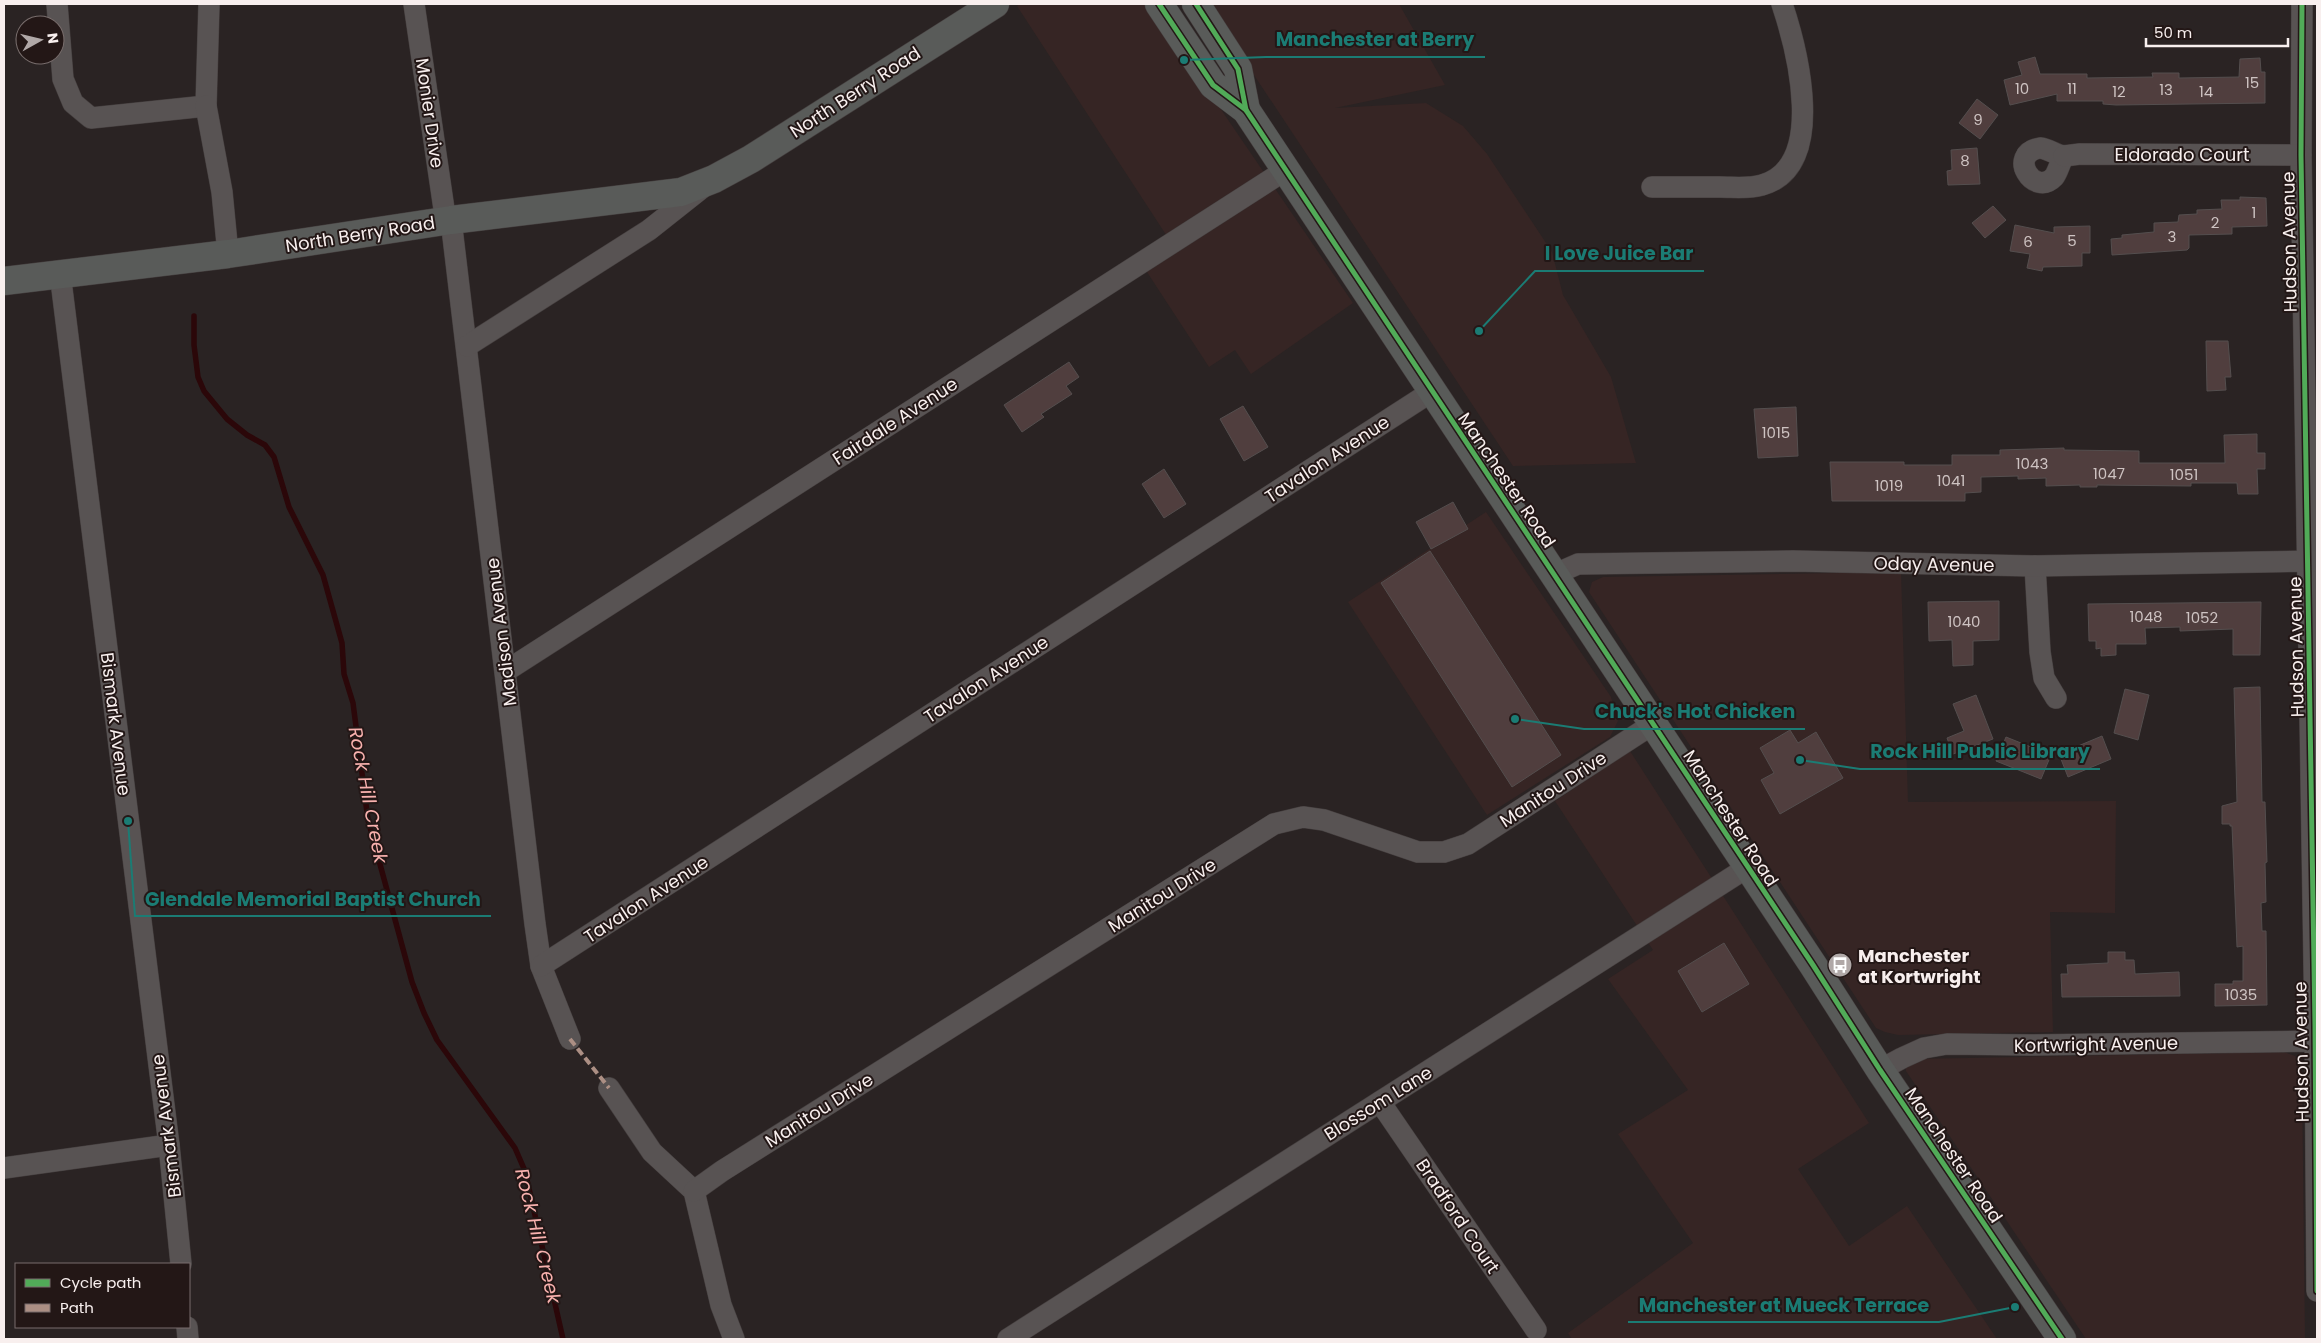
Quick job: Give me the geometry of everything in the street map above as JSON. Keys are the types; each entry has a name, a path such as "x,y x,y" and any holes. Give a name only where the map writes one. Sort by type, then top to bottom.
{"main road":[{"name":"North Berry Road","path":"4,281 228,254 451,220 681,192 714,179 751,159 995,4"},
{"name":"Manchester Road","path":"1159,4 1213,85 1246,110"},
{"name":"Manchester Road","path":"1196,4 1238,69 1246,110 1284,171 1748,867 1880,1070 2062,1339"}],"street":[{"path":"57,4 63,79 73,103 91,118 206,106"},
{"path":"209,4 206,106 222,192 228,254"},
{"name":"Monier Drive","path":"414,4 444,209 451,220"},
{"path":"1652,187 1752,187 1772,181 1787,169 1798,145 1803,102 1794,38 1782,4"},
{"name":"Hudson Avenue","path":"2302,4 2301,154 2311,356 2317,1291"},
{"name":"Eldorado Court","path":"2064,156 2080,154 2301,154"},
{"name":"Fairdale Avenue","path":"506,671 1284,171"},
{"name":"North Berry Road","path":"467,346 649,230 714,179"},
{"name":"Madison Avenue","path":"451,220 542,966 570,1040"},
{"name":"Bismark Avenue","path":"60,273 169,1145 181,1263"},
{"name":"Tavalon Avenue","path":"542,966 1431,392"},
{"name":"Oday Avenue","path":"1553,575 1578,564 1793,561 2035,566 2313,561"},
{"path":"2035,566 2040,652 2044,678 2056,698"},
{"name":"Manitou Drive","path":"694,1191 722,1171 1274,824 1303,817 1324,820 1418,852 1444,852 1468,844 1653,724"},
{"name":"Blossom Lane","path":"1008,1339 1748,867"},
{"name":"Kortwright Avenue","path":"1880,1070 1924,1048 1947,1044 2031,1045 2316,1041"},
{"path":"609,1088 652,1152 694,1191 721,1305 734,1339"},
{"name":"Bradford Court","path":"1380,1102 1536,1330"},
{"path":"4,1168 169,1145"}],"shaded area":[{"path":"1020,4 1149,4 1353,303 1251,374 1235,350 1209,367 1145,269 1174,247 1017,6"},
{"path":"1207,4 1399,4 1445,85 1335,108 1426,103 1463,126 1487,154 1552,252 1563,295 1611,377 1636,463 1513,466"},
{"path":"1486,512 1611,697 1618,721 1610,737 1487,815 1348,602"},
{"path":"1901,572 1908,802 2116,801 2115,913 2050,912 2053,1032 1898,1035 1876,1028 1589,592 1592,582 1603,577"},
{"path":"1630,751 1869,1123 1798,1169 1849,1246 1907,1206 1997,1339 1572,1339 1568,1333 1693,1243 1618,1134 1688,1090 1608,979 1653,950 1555,801"},
{"path":"2284,1052 2295,1056 2300,1064 2302,1076 2305,1339 2086,1339 1906,1071 1906,1062 1915,1059"}],"building":[{"path":"2035,57 2040,74 2087,74 2087,78 2153,77 2152,73 2179,73 2179,78 2239,77 2240,59 2260,58 2261,72 2265,72 2265,103 2116,105 2103,104 2103,101 2057,101 2057,94 2010,105 2004,80 2022,75 2018,62"},
{"path":"1977,99 1998,115 1980,139 1959,123"},
{"path":"1977,148 1980,184 1948,185 1947,171 1952,170 1951,150"},
{"path":"2240,197 2266,198 2267,226 2232,227 2232,234 2189,235 2189,248 2187,250 2112,255 2111,239 2122,238 2122,235 2154,232 2154,223 2178,222 2179,215 2197,214 2197,210 2222,209 2221,200 2240,200"},
{"path":"1993,206 2006,220 1985,238 1972,223"},
{"path":"2015,225 2054,233 2054,227 2090,226 2090,253 2082,253 2082,266 2043,267 2042,271 2027,268 2030,254 2010,251"},
{"path":"2206,341 2228,341 2231,377 2225,377 2226,390 2207,391"},
{"path":"1069,362 1079,377 1066,386 1072,394 1041,414 1044,417 1022,432 1004,405"},
{"path":"1243,406 1268,447 1244,461 1220,419"},
{"path":"1796,407 1798,456 1758,458 1754,409"},
{"path":"2257,434 2257,453 2265,453 2265,469 2257,469 2258,494 2238,494 2237,483 2191,483 2191,486 2046,486 2046,478 2018,479 2018,476 1981,477 1981,492 1965,493 1965,501 1832,501 1830,462 1904,462 1904,465 1952,465 1952,455 2000,455 2000,450 2064,448 2064,450 2139,451 2139,463 2225,463 2224,435"},
{"path":"1164,469 1186,504 1164,518 1142,484"},
{"path":"1453,502 1468,529 1431,549 1416,522"},
{"path":"1430,551 1561,755 1512,787 1381,583"},
{"path":"1999,601 1999,640 1973,641 1973,665 1953,666 1952,640 1929,641 1928,602"},
{"path":"2261,602 2260,655 2233,655 2233,629 2180,631 2180,627 2145,628 2146,644 2116,644 2116,655 2101,656 2101,648 2096,649 2096,641 2089,641 2088,604"},
{"path":"2260,687 2262,802 2265,802 2267,862 2265,863 2266,902 2261,903 2262,931 2266,931 2267,1005 2215,1006 2215,984 2233,984 2233,981 2243,981 2243,946 2237,947 2232,826 2230,824 2222,824 2222,806 2237,802 2234,688"},
{"path":"2125,689 2149,695 2138,740 2114,733"},
{"path":"1976,695 1993,739 1953,754 1947,738 1964,731 1953,704"},
{"path":"1790,730 1798,743 1816,732 1843,778 1780,814 1761,780 1774,773 1760,748"},
{"path":"2102,736 2111,759 2068,777 2059,754"},
{"path":"2006,737 2051,755 2041,779 1996,761"},
{"path":"1724,943 1749,984 1702,1012 1678,971"},
{"path":"2108,952 2125,952 2125,960 2134,960 2135,974 2179,972 2180,996 2062,997 2061,974 2068,974 2067,965 2108,963"}],"waterway":[{"name":"Rock Hill Creek","path":"194,316 194,345 198,377 204,391 227,419 247,435 265,445 274,457 289,507 323,575 342,643 344,674 353,703 368,820 412,982 437,1040 515,1148 525,1171 563,1339"}],"marked path":[{"path":"570,1039 609,1088"}],"cycle path":[{"path":"1159,4 1213,85 1246,110 1813,965 1880,1070 2062,1339"},
{"path":"1196,4 1238,69 1246,110"},
{"path":"2302,4 2301,155 2315,1026 2317,1291"}],"place":[{"name":"Manchester at Berry","path":"1184,60"},
{"name":"I Love Juice Bar","path":"1479,331"},
{"name":"Chuck's Hot Chicken","path":"1515,719"},
{"name":"Rock Hill Public Library","path":"1800,760"},
{"name":"Glendale Memorial Baptist Church","path":"128,821"},
{"name":"Manchester at Kortwright","path":"1840,965"},
{"name":"Manchester at Mueck Terrace","path":"2015,1307"}]}
